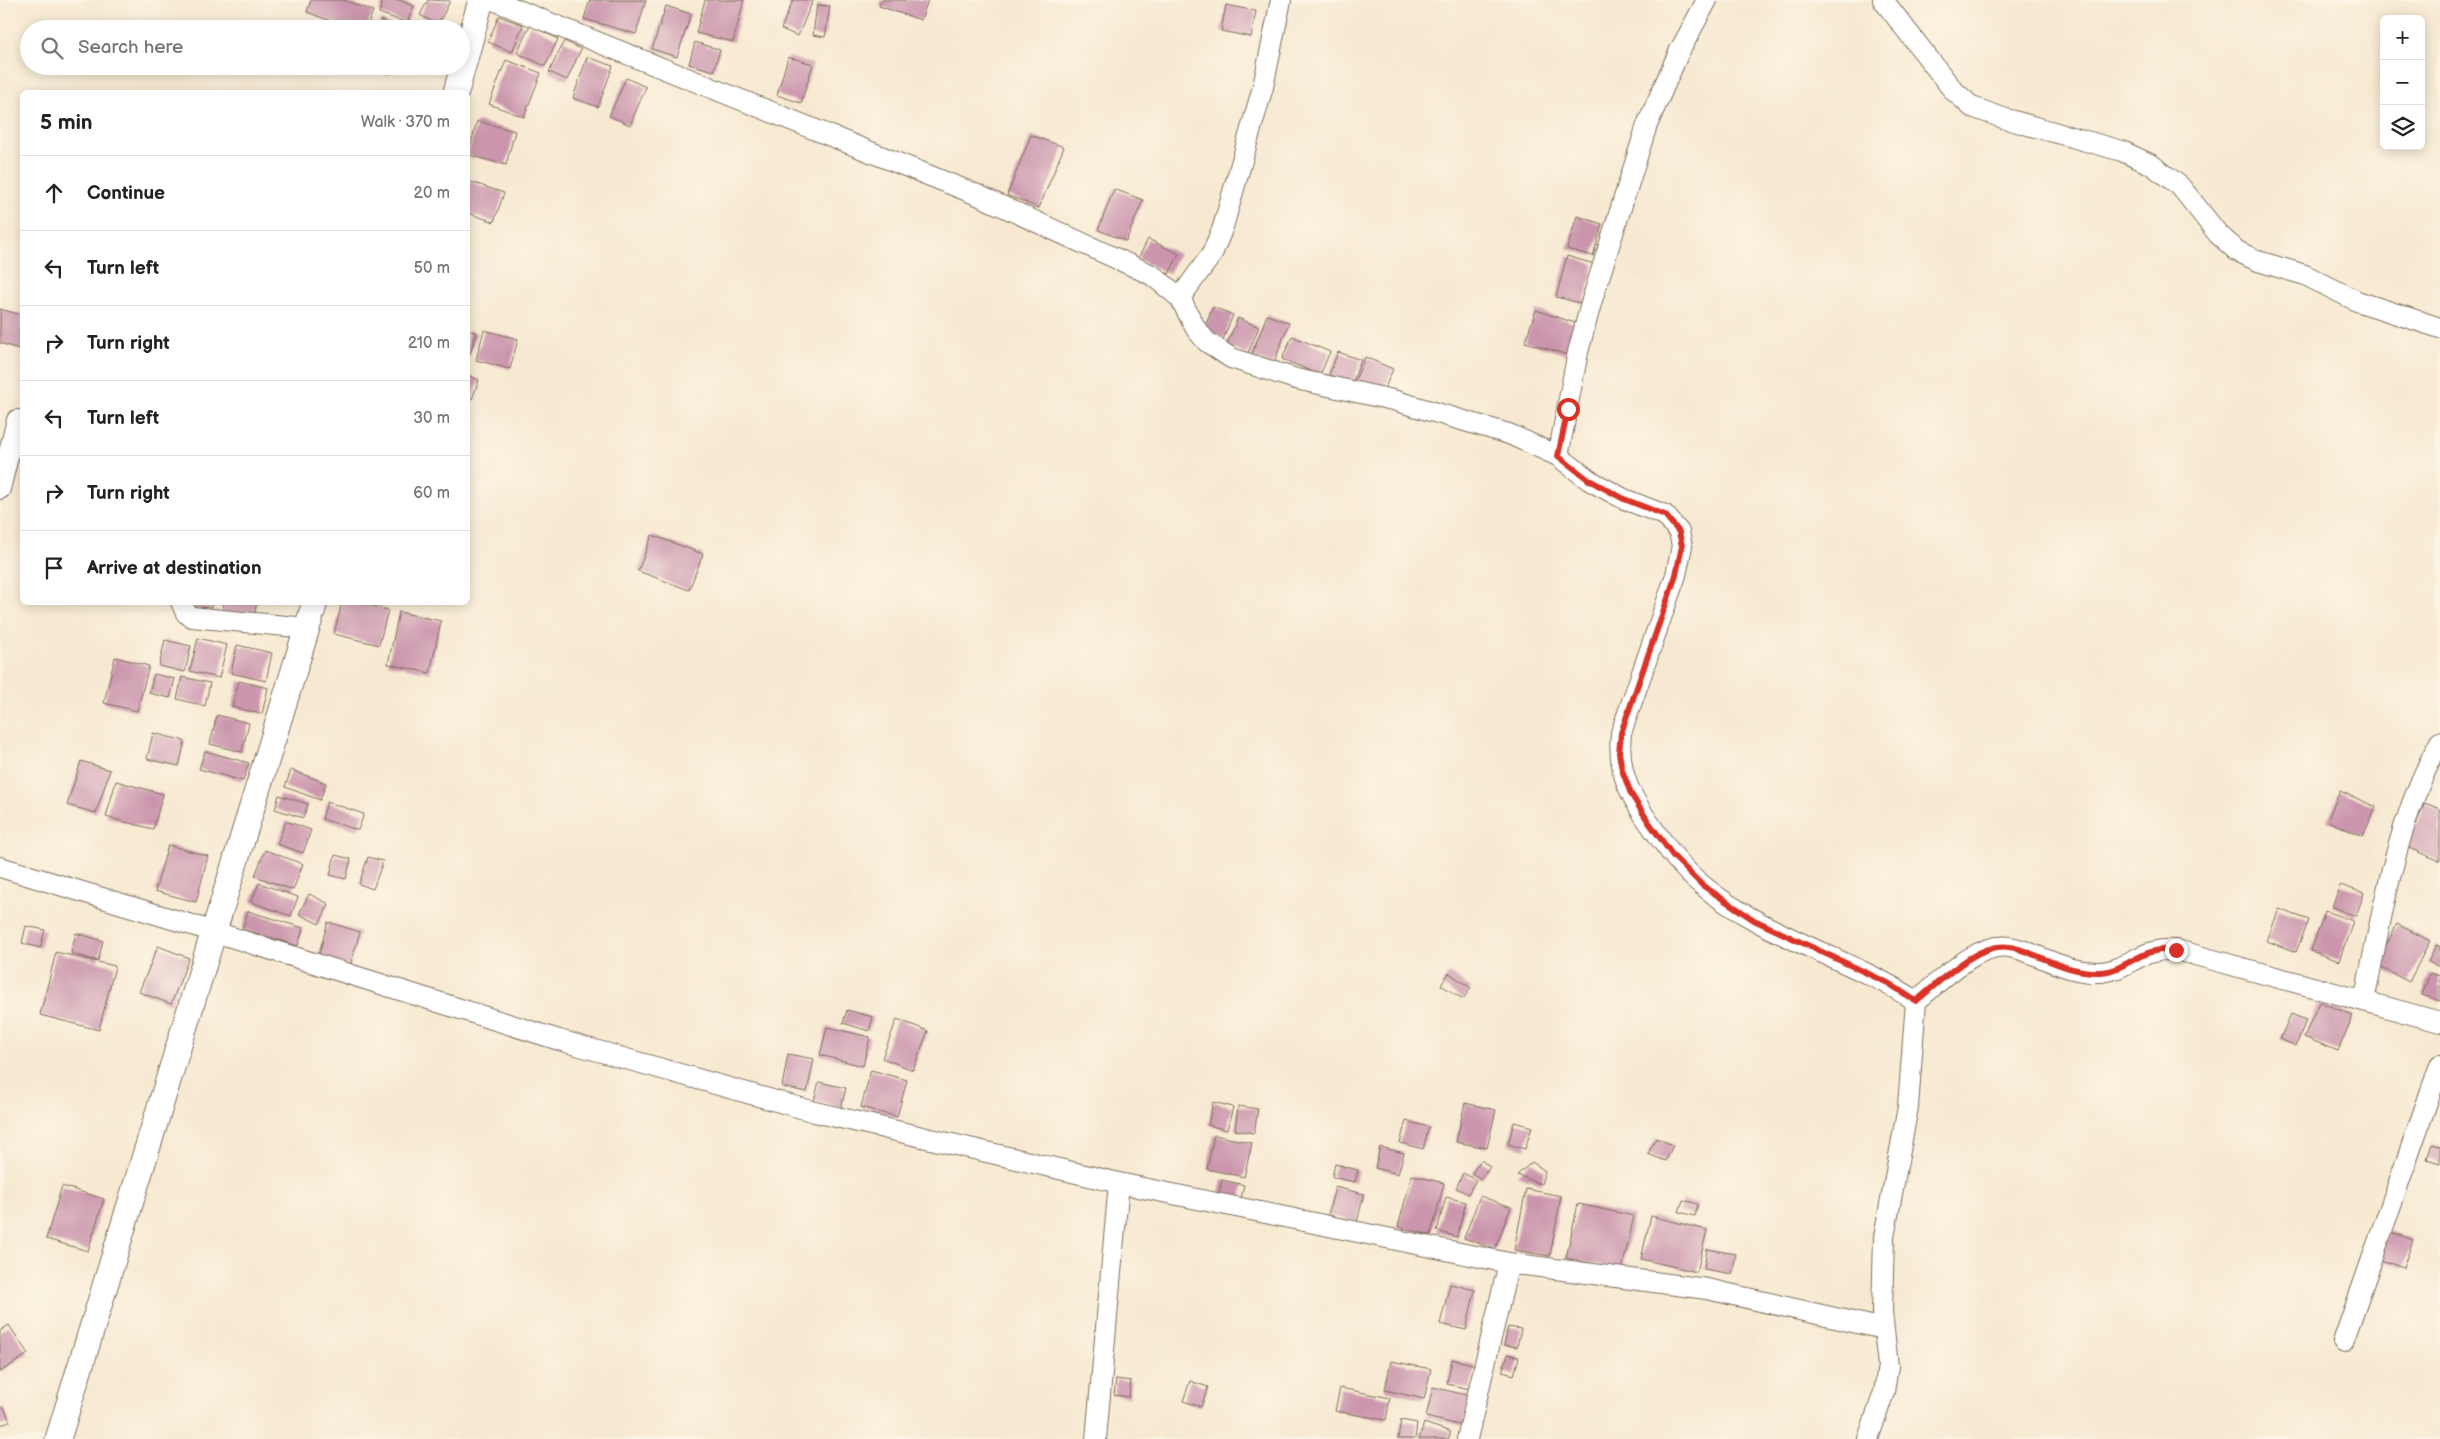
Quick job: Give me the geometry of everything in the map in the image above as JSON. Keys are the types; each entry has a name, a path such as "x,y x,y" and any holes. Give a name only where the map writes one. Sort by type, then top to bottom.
{"street":[{"path":"470,40 481,0"},
{"path":"494,0 980,196 1152,275 1180,298 1196,329 1207,342 1231,358 1296,379 1393,400 1509,434 1558,456 1603,488 1624,499 1665,515 1679,532 1682,546 1676,575 1621,733 1619,753 1622,770 1631,794 1673,856 1702,885 1754,920 1888,983 1916,1001"},
{"path":"1180,298 1212,254 1223,227 1260,96 1281,0"},
{"path":"1558,456 1578,352 1592,300 1647,125 1679,52 1707,0"},
{"path":"1883,0 1954,90 1972,107 2003,118 2122,151 2152,164 2180,186 2218,234 2237,251 2258,261 2305,275 2357,301 2440,328"},
{"path":"457,90 461,75"},
{"path":"0,489 13,419"},
{"path":"182,605 186,613 192,617 307,628"},
{"path":"58,1439 314,605"},
{"path":"2364,1001 2391,876 2406,822 2424,772 2440,742"},
{"path":"0,867 559,1040 806,1109 1119,1183 1509,1263 1707,1289 1884,1329"},
{"path":"1868,1439 1884,1392 1888,1366 1882,1312 1884,1236 1908,1106 1916,1001 1978,952 1993,947 2009,947 2072,970 2104,972 2117,968 2150,951 2176,950 2440,1022"},
{"path":"2343,1342 2440,1065"},
{"path":"1096,1439 1119,1183"},
{"path":"1466,1439 1509,1263"}],"building":[{"path":"311,0 343,0 373,11 370,20 328,20 307,12"},
{"path":"383,0 399,0 414,6 408,20 399,20 379,13"},
{"path":"428,0 450,1 440,20 429,20 420,15"},
{"path":"590,0 646,0 636,34 584,19"},
{"path":"705,0 744,0 733,42 696,33"},
{"path":"793,0 813,0 798,36 781,29"},
{"path":"882,0 928,0 921,20 879,6"},
{"path":"817,5 830,6 825,37 813,35"},
{"path":"1226,5 1256,11 1251,37 1221,31"},
{"path":"666,6 691,14 677,57 652,49"},
{"path":"499,16 523,25 512,52 488,42"},
{"path":"530,25 558,39 545,66 517,53"},
{"path":"564,41 581,49 567,80 549,72"},
{"path":"695,42 720,50 714,71 689,64"},
{"path":"587,57 613,66 598,107 573,98"},
{"path":"788,57 813,64 801,103 777,95"},
{"path":"506,60 541,73 524,117 489,104"},
{"path":"626,78 646,87 630,125 609,116"},
{"path":"477,121 515,131 506,165 470,156 470,147"},
{"path":"1031,135 1064,147 1039,208 1007,195"},
{"path":"470,182 504,193 494,222 470,214"},
{"path":"1114,189 1143,200 1126,241 1098,230"},
{"path":"1577,216 1602,224 1593,256 1567,249"},
{"path":"1148,239 1179,254 1169,274 1138,259"},
{"path":"1567,256 1594,264 1584,304 1556,297"},
{"path":"1213,307 1233,315 1222,342 1202,334"},
{"path":"0,309 20,314 20,349 0,343"},
{"path":"1536,310 1578,324 1568,355 1525,342"},
{"path":"1267,315 1289,323 1273,365 1251,356"},
{"path":"1238,318 1259,327 1247,355 1226,346"},
{"path":"484,330 518,339 510,369 476,360"},
{"path":"470,331 477,333 470,353"},
{"path":"1292,336 1330,352 1320,375 1282,359"},
{"path":"1338,352 1361,360 1352,384 1329,375"},
{"path":"1365,357 1393,369 1382,395 1354,383"},
{"path":"470,376 479,380 472,399 470,398"},
{"path":"652,535 703,554 689,590 638,571"},
{"path":"184,605 211,605 210,612"},
{"path":"223,605 256,605 253,621 222,613"},
{"path":"341,605 369,605 388,610 379,645 334,634"},
{"path":"399,612 441,621 430,673 388,664"},
{"path":"198,638 227,645 219,678 190,671"},
{"path":"165,640 191,646 185,672 159,666"},
{"path":"237,645 272,653 266,681 231,673"},
{"path":"115,657 149,666 137,711 104,703"},
{"path":"154,674 175,679 170,698 149,693"},
{"path":"182,677 210,683 205,706 177,699"},
{"path":"239,681 268,688 262,714 232,707"},
{"path":"217,715 249,723 242,752 210,744"},
{"path":"153,733 185,741 179,766 147,759"},
{"path":"205,751 249,763 243,781 199,769"},
{"path":"81,761 110,770 96,813 67,805"},
{"path":"291,770 326,783 320,800 285,787"},
{"path":"116,781 163,794 153,829 106,817"},
{"path":"2340,791 2376,807 2363,836 2327,821"},
{"path":"279,795 308,804 303,818 275,809"},
{"path":"327,802 364,814 358,830 322,819"},
{"path":"2425,803 2440,809 2440,861 2406,847"},
{"path":"286,821 311,830 303,853 277,844"},
{"path":"168,845 208,856 196,902 155,891"},
{"path":"265,850 303,864 293,890 255,876"},
{"path":"335,855 351,859 346,879 330,875"},
{"path":"368,857 383,861 373,889 359,884"},
{"path":"259,883 298,897 291,916 251,902"},
{"path":"2340,885 2364,893 2356,916 2332,907"},
{"path":"309,894 329,904 319,924 299,914"},
{"path":"2279,909 2309,920 2296,952 2267,941"},
{"path":"248,911 303,928 298,946 242,929"},
{"path":"2325,911 2353,921 2339,961 2311,951"},
{"path":"328,922 360,932 350,966 318,957"},
{"path":"2397,924 2430,941 2409,982 2376,965"},
{"path":"26,926 45,930 40,948 22,943"},
{"path":"76,933 103,941 98,961 71,953"},
{"path":"2436,945 2440,947 2440,967 2428,962"},
{"path":"158,946 189,958 171,1004 139,992"},
{"path":"56,952 115,966 99,1030 40,1015"},
{"path":"1449,973 1471,988 1463,999 1441,985"},
{"path":"2430,973 2440,976 2440,1001 2422,995"},
{"path":"2319,1002 2353,1015 2338,1051 2304,1037"},
{"path":"847,1010 873,1017 869,1031 843,1023"},
{"path":"2291,1014 2306,1020 2296,1046 2280,1039"},
{"path":"897,1019 928,1031 913,1070 882,1058"},
{"path":"827,1027 870,1037 863,1066 820,1055"},
{"path":"788,1054 814,1059 807,1092 782,1087"},
{"path":"871,1070 907,1080 897,1117 861,1107"},
{"path":"819,1082 846,1088 841,1108 814,1101"},
{"path":"1213,1102 1233,1107 1227,1130 1208,1125"},
{"path":"1465,1103 1496,1110 1487,1148 1456,1142"},
{"path":"1238,1106 1258,1109 1254,1133 1235,1130"},
{"path":"1406,1121 1429,1127 1423,1149 1400,1143"},
{"path":"1514,1122 1532,1127 1525,1149 1508,1144"},
{"path":"1214,1135 1252,1143 1244,1177 1207,1169"},
{"path":"1656,1138 1673,1145 1666,1161 1648,1154"},
{"path":"2432,1144 2440,1147 2440,1163 2427,1159"},
{"path":"1380,1147 1404,1153 1398,1174 1375,1168"},
{"path":"1481,1160 1490,1167 1481,1179 1472,1173"},
{"path":"1532,1162 1545,1171 1541,1184 1517,1175"},
{"path":"1335,1164 1358,1170 1355,1182 1332,1177"},
{"path":"1463,1173 1476,1180 1468,1194 1456,1188"},
{"path":"1412,1175 1444,1183 1431,1235 1398,1227"},
{"path":"1222,1180 1244,1185 1240,1203 1218,1198"},
{"path":"62,1186 104,1199 88,1251 46,1239"},
{"path":"1335,1187 1364,1194 1357,1222 1328,1215"},
{"path":"1526,1189 1561,1196 1550,1256 1514,1250"},
{"path":"1480,1196 1511,1207 1495,1249 1464,1238"},
{"path":"1446,1197 1466,1202 1457,1237 1437,1231"},
{"path":"1683,1200 1698,1204 1695,1216 1679,1212"},
{"path":"1578,1204 1634,1216 1622,1270 1566,1258"},
{"path":"1651,1216 1707,1230 1697,1272 1641,1259"},
{"path":"2389,1231 2413,1240 2403,1268 2379,1259"},
{"path":"1707,1249 1736,1254 1732,1274 1704,1269"},
{"path":"1450,1284 1475,1290 1466,1330 1440,1324"},
{"path":"9,1325 28,1354 0,1372 0,1331"},
{"path":"1508,1327 1521,1329 1517,1347 1504,1345"},
{"path":"1508,1354 1519,1357 1514,1375 1502,1372"},
{"path":"1452,1359 1476,1365 1470,1389 1447,1384"},
{"path":"1391,1361 1431,1369 1424,1399 1385,1390"},
{"path":"1116,1379 1131,1381 1129,1397 1114,1395"},
{"path":"1190,1381 1208,1387 1201,1407 1183,1401"},
{"path":"1433,1387 1470,1396 1463,1426 1426,1417"},
{"path":"1340,1388 1390,1398 1386,1420 1335,1411"},
{"path":"4,1407 10,1422 0,1425 0,1409"},
{"path":"1401,1420 1417,1423 1415,1439 1398,1439"},
{"path":"1424,1423 1451,1432 1448,1439 1419,1439"}],"route":[{"path":"1568,409 1558,456 1589,480 1624,499 1665,515 1679,532 1682,546 1676,575 1633,694 1621,733 1619,753 1622,770 1631,794 1673,856 1702,885 1754,920 1888,983 1916,1001 1978,952 1993,947 2009,947 2072,970 2090,972 2104,972 2117,968 2137,956 2150,951 2176,950"}]}
